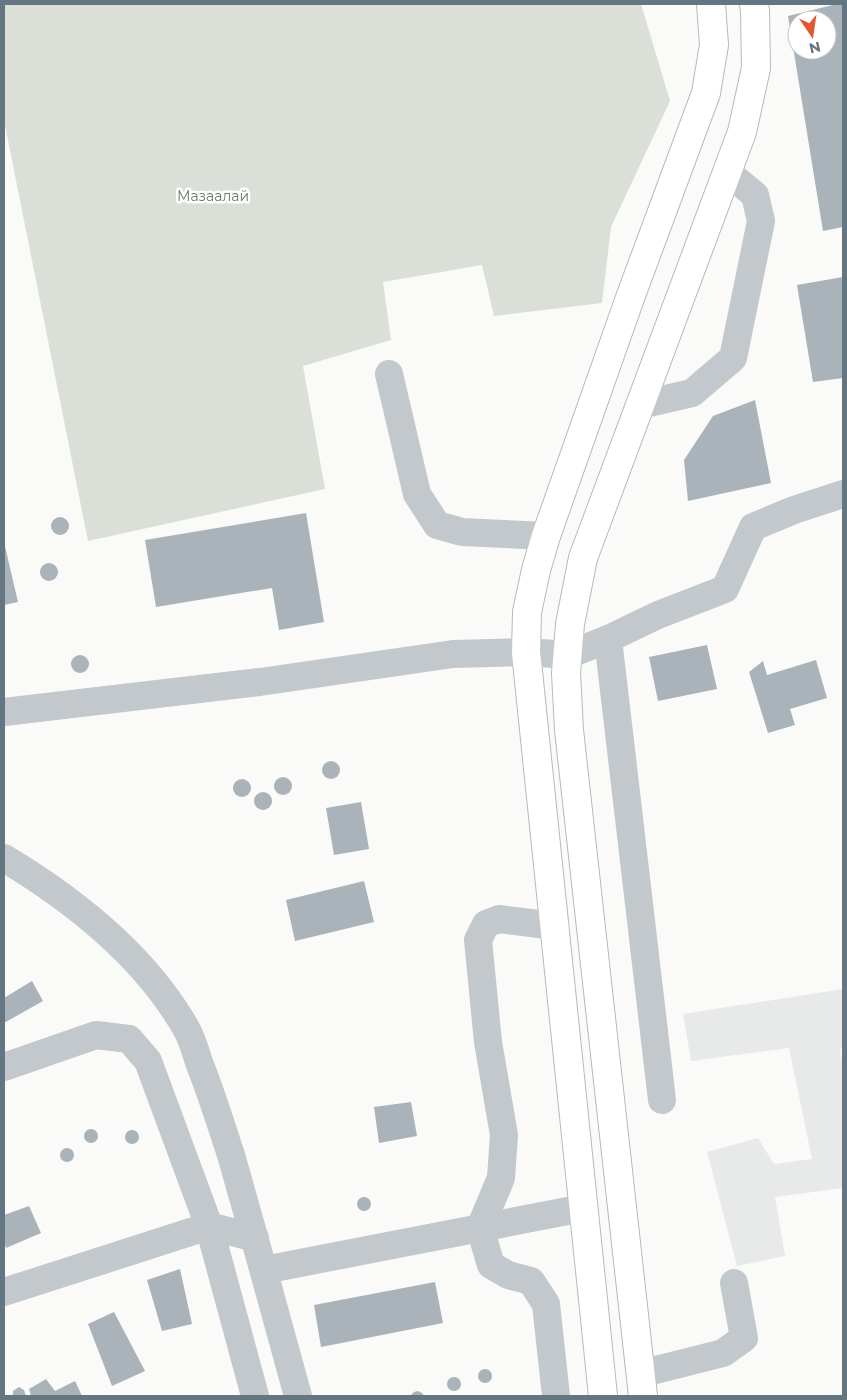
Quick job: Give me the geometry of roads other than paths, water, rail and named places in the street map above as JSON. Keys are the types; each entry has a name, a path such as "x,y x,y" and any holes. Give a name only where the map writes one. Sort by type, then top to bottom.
{"main road":[{"path":"603,1396 526,652 527,612 546,536 630,298 706,92 714,45 711,4"},
{"path":"641,1385 570,730 566,673 570,624 583,558 742,132 756,68 754,4"}],"street":[{"path":"640,405 692,393 733,358 761,221 755,195 727,172"},
{"path":"389,374 417,494 436,525 462,532 546,536"},
{"path":"4,712 260,682 453,654 526,652 568,655 725,588 753,527 794,510 843,494"},
{"path":"608,639 662,1100"},
{"path":"4,858 83,912 136,960 165,996 187,1031 217,1110 255,1238 298,1396"},
{"path":"555,926 500,919 486,924 478,940 488,1042 504,1135 501,1178 480,1228 491,1265 508,1275 531,1282 546,1304 556,1396"},
{"path":"4,1067 96,1035 129,1039 148,1061 209,1226 255,1396"},
{"path":"264,1270 583,1208"},
{"path":"4,1292 209,1226 255,1238"},
{"path":"641,1385 723,1352 744,1338 734,1283"}],"park label":[{"name":"Мазаалай","path":"213,196"}]}
